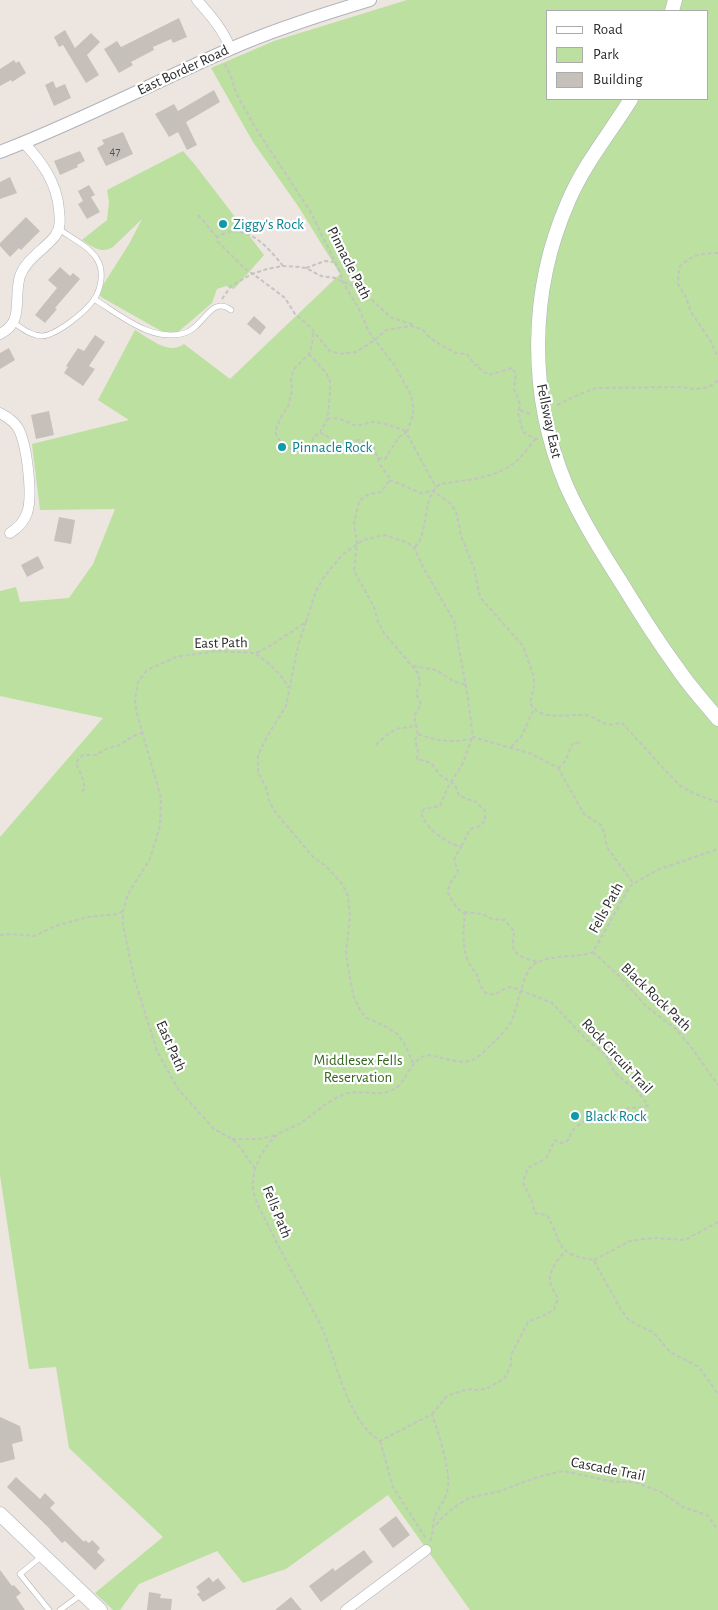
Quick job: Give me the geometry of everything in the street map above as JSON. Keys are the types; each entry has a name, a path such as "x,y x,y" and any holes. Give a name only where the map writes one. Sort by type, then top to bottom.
{"main road":[{"name":"Fellsway East","path":"630,100 596,150 568,200 548,260 538,333 540,380 544,411 558,464 576,506 611,567 679,671 718,720"},
{"path":"0,1514 100,1610"}],"street":[{"path":"197,0 215,20 224,34 225,51"},
{"name":"East Border Road","path":"0,152 24,143 225,51 299,22 370,0"},
{"path":"0,334 6,332 14,323 18,285 22,271 56,235 59,229 57,192 45,170 24,143"},
{"path":"0,413 13,422 20,431 29,479 30,497 28,511 21,524 10,533"},
{"path":"346,1610 426,1550"}],"lane":[{"path":"14,323 34,334 48,334 68,324 94,299 102,274 98,260 59,229"},
{"path":"94,299 133,324 170,335 192,330 219,305 231,310"},
{"path":"42,1555 20,1574 49,1610"},
{"path":"60,1610 82,1593"}],"path":[{"name":"Pinnacle Path","path":"225,51 236,93 255,127 310,211 341,274 342,280 360,309 375,340 395,366 411,395 413,414 407,432"},
{"path":"198,215 217,237 217,241 235,260 285,298 295,314 330,351 340,354 362,350 386,330 416,326"},
{"path":"217,237 230,230 240,231 262,242 284,266"},
{"path":"718,252 704,253 691,257 679,268 678,282 691,312 710,340 718,357"},
{"path":"306,268 325,261 334,262"},
{"path":"219,305 231,286 252,274 267,269 284,266 306,268 321,276 342,280 365,293 390,316 422,329 430,338 456,353 467,354 480,369 490,374 512,368 515,370 514,389 520,404 519,419 524,432 535,439"},
{"path":"309,354 328,376 331,383 331,396 327,409 327,419 320,432 313,438 309,450 303,453 294,451 283,444 278,440 275,432 288,406 292,391 291,379 294,369 309,354 313,333"},
{"path":"544,411 580,394 598,388 682,387 691,389 710,387 718,380"},
{"path":"327,419 336,418 358,425 368,422 379,422 407,432 436,487"},
{"path":"320,432 338,443 355,440 368,442 375,448 380,465 389,477 389,481 381,492 369,494 359,501 354,524 357,543 355,573 374,607 384,634 404,659 413,666 420,680 416,694 421,704 414,716 418,734 414,740 418,751 417,759 431,763 440,774 455,785 457,792 462,797 475,801 483,808 486,816 482,824 470,829 454,858 458,872 449,885 448,894 457,908 464,912 483,914 492,919 505,920 514,931 512,942 515,952 524,958 540,962"},
{"path":"378,458 385,459 399,438 407,432"},
{"path":"414,547 420,541 433,491 436,487 440,484 484,477 507,468 518,460 535,439 549,432"},
{"path":"389,481 420,493 433,491 450,503 456,511 461,536 474,568 480,597 523,646 534,677 534,687 530,703 534,709 541,714 547,715 588,715 609,725 622,723 679,785 695,794 718,802"},
{"path":"461,847 450,844 433,831 421,813 424,809 440,806 451,782 463,763 472,738 466,685 454,621 423,567 414,547 406,542 384,535 369,538 357,543 343,554 324,577 316,591 298,646 286,706 258,755 258,772 266,788 270,803 307,850 326,866 342,884 348,896 350,916 346,954 353,995 361,1012 367,1018 398,1034 413,1063 427,1055 458,1061 468,1061 477,1058 502,1034 511,1022 525,976 533,966 540,962"},
{"name":"East Path","path":"255,1169 232,1139 214,1129 178,1089 157,1051 134,978 123,925 123,911 128,894 150,859 160,826 161,798 142,733 135,701 138,682 147,670 170,659 186,654 217,652 256,653 283,639 306,622"},
{"path":"256,653 274,668 287,684 289,691"},
{"path":"413,666 436,670 453,681 466,685"},
{"path":"510,747 521,737 534,709"},
{"path":"376,745 394,731 400,728 410,728 416,724"},
{"path":"82,792 85,788 76,764 83,755 96,755 142,733"},
{"path":"418,734 438,740 459,741 472,738 510,747 532,754 558,768 564,775 584,814 602,827 607,847 633,883"},
{"path":"558,768 568,758 570,746 575,742 582,744"},
{"name":"Fells Path","path":"540,962 564,957 582,956 594,952 626,892 633,883 657,870 718,849"},
{"path":"0,935 34,936 55,926 88,917 118,914 123,911"},
{"name":"Rock Circuit Trail","path":"464,912 465,951 470,967 477,975 483,990 490,994 508,987 522,990 552,1002 586,1039 606,1055 615,1073 637,1091 648,1106 609,1112 584,1122 574,1129 566,1142 561,1143 554,1140 547,1158 537,1161 527,1169 523,1183 532,1201 535,1213 546,1215 556,1238 566,1251"},
{"name":"Black Rock Path","path":"594,952 647,1007 675,1028 718,1085"},
{"name":"Fells Path","path":"380,1441 369,1432 353,1407 318,1320 284,1259 262,1214 253,1190 255,1169 277,1135 299,1124 344,1094 360,1092 381,1094 394,1090 413,1063"},
{"path":"232,1139 259,1139 277,1135"},
{"path":"426,1550 425,1537 393,1486 380,1441 432,1414 447,1396 470,1389 486,1389 505,1378 512,1364 511,1355 528,1322 554,1309 558,1299 552,1288 552,1272 557,1260 566,1251 577,1258 594,1260 630,1241 654,1238 685,1240 718,1222"},
{"path":"594,1260 607,1286 627,1318 653,1332 670,1352 699,1367 718,1394"},
{"path":"426,1550 434,1528 435,1515 442,1505 448,1486 447,1466 432,1414"},
{"name":"Cascade Trail","path":"434,1528 439,1521 462,1501 563,1471 615,1482 634,1482 661,1492 683,1507 707,1515 718,1530"}],"green space":[{"name":"Middlesex Fells Reservation","path":"407,0 718,0 718,1610 470,1610 388,1495 286,1569 243,1583 217,1551 139,1584 120,1610 113,1610 95,1593 163,1537 69,1448 56,1367 29,1369 0,1175 0,837 103,718 0,696 0,591 16,587 20,602 69,598 93,564 115,509 40,510 32,444 129,420 98,400 135,330 166,347 178,347 184,344 230,379 340,274 298,206 253,142 211,68 274,41"},
{"path":"183,151 264,255 234,289 226,286 217,289 212,303 178,332 163,332 100,295 103,285 129,244 142,219 113,247 108,249 97,249 82,240 107,220 109,202 107,190"}],"building":[{"path":"179,18 187,37 173,43 171,39 153,47 154,50 131,62 133,65 119,73 104,49 117,41 121,47"},
{"path":"65,30 75,48 91,33 100,42 87,55 99,75 86,83 63,45 59,47 54,37"},
{"path":"14,60 16,63 19,61 26,73 12,82 11,80 0,86 0,69"},
{"path":"53,81 56,88 65,84 71,98 54,106 45,85"},
{"path":"214,90 220,102 186,122 197,145 187,150 178,132 169,137 155,114 174,104 178,111"},
{"path":"123,132 133,154 106,166 97,148 104,144 102,140"},
{"path":"80,151 85,161 77,165 78,167 60,175 54,161"},
{"path":"10,177 17,193 0,199 0,182"},
{"path":"89,185 95,195 91,197 100,212 87,219 78,204 83,201 78,191"},
{"path":"26,217 40,231 21,250 19,248 10,257 0,246 0,243"},
{"path":"60,267 70,276 73,273 80,279 55,308 57,309 45,323 35,315 57,288 48,280"},
{"path":"254,316 266,327 260,335 247,324"},
{"path":"95,335 105,342 89,366 95,369 83,386 64,373 68,367 66,366 78,348 84,351"},
{"path":"9,348 15,360 0,369 0,353"},
{"path":"49,411 54,435 36,439 31,415"},
{"path":"59,517 75,520 71,544 54,541"},
{"path":"38,556 44,568 27,577 21,565"},
{"path":"0,1417 20,1426 23,1441 12,1444 15,1459 0,1463"},
{"path":"16,1477 40,1499 45,1493 55,1503 50,1508 84,1542 85,1540 89,1543 92,1540 100,1548 97,1552 105,1560 95,1570 65,1541 62,1543 7,1487"},
{"path":"396,1516 410,1535 393,1548 379,1529"},
{"path":"364,1550 373,1562 321,1602 309,1586 333,1568 335,1571"},
{"path":"0,1570 12,1586 14,1585 21,1593 16,1597 25,1610 0,1610"},
{"path":"209,1577 213,1582 218,1578 226,1588 203,1602 197,1594 200,1592 196,1587"},
{"path":"149,1592 161,1594 160,1598 172,1599 171,1610 147,1610"},
{"path":"291,1597 302,1610 275,1610"}],"place":[{"name":"Ziggy's Rock","path":"223,224"},
{"name":"Pinnacle Rock","path":"282,447"},
{"name":"Black Rock","path":"575,1116"}]}
